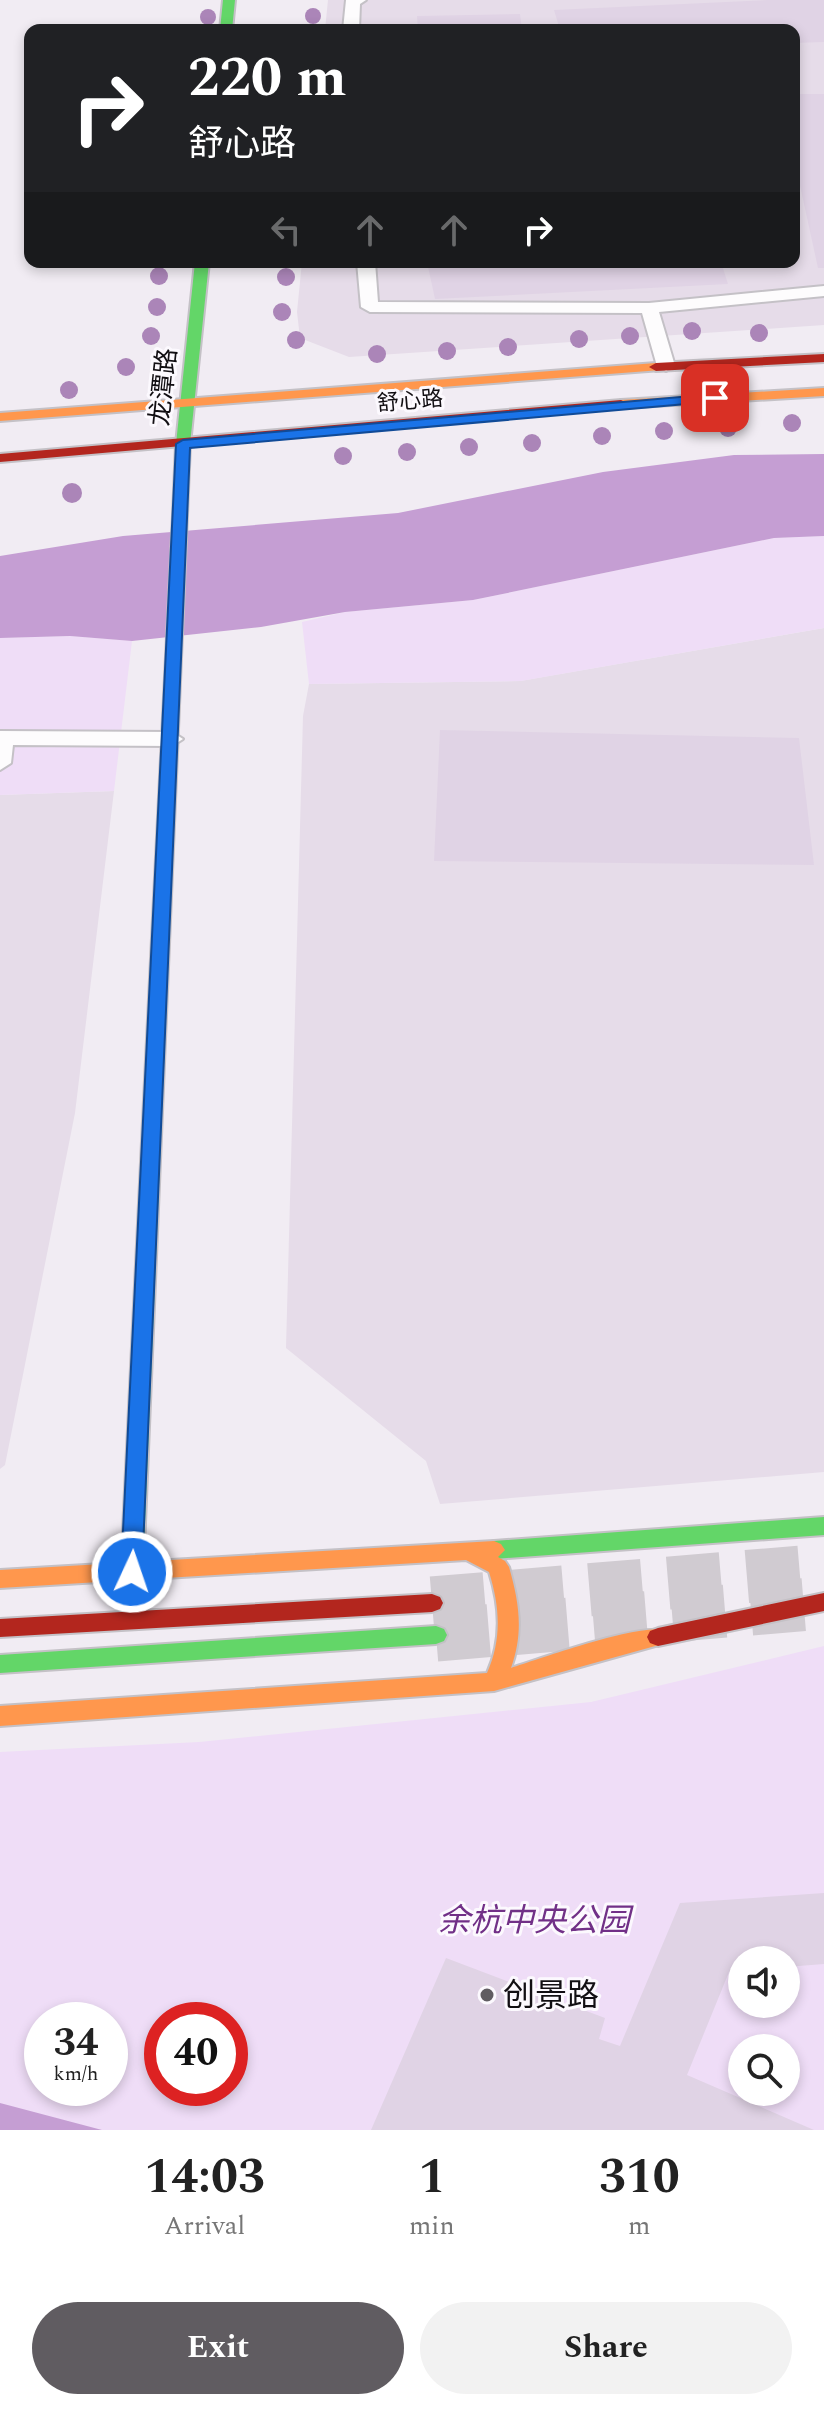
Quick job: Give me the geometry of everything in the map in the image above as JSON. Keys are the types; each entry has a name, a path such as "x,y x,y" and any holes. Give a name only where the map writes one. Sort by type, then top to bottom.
{"street":[{"path":"227,24 229,0"},
{"name":"龙潭路","path":"132,1572 183,444 201,268"},
{"name":"舒心路","path":"0,417 666,366 824,358"},
{"name":"舒心路","path":"0,458 661,401 824,392"},
{"path":"0,1579 469,1552 824,1526"},
{"path":"469,1552 498,1567 512,1607 509,1654 494,1682"},
{"path":"0,1716 494,1682 616,1646 824,1602"},
{"path":"0,1628 432,1603"},
{"path":"0,1664 436,1635"}],"lane":[{"path":"351,24 353,1 358,0"},
{"path":"367,268 370,307 649,308 824,291"},
{"path":"649,308 666,366"},
{"path":"0,763 2,738 172,739"}],"shaded area":[{"path":"328,0 824,0 824,325 349,357 300,338 297,312 301,268 800,268 800,24 326,24"},
{"path":"824,454 824,536 774,538 473,600 345,612 261,627 132,641 70,636 0,638 0,556 123,536 398,513 603,472 734,455"},
{"path":"824,628 824,1472 440,1504 426,1461 286,1348 303,716 309,684 520,681"},
{"path":"114,791 75,1113 5,1465 0,1469 0,795"},
{"path":"0,2103 102,2130 0,2130"}],"green space":[{"path":"824,536 824,628 521,681 309,684 302,622 345,612 473,600 774,538"},
{"path":"71,636 132,641 114,791 0,795 0,638"},
{"name":"余杭中央公园","path":"824,1646 824,2130 0,2130 0,1752 199,1742 591,1702"}],"building":[{"path":"824,0 824,42 800,43 800,24 558,24 554,10"},
{"path":"520,14 521,24 418,24 417,16"},
{"path":"800,94 824,94 824,268 818,268 800,186"},
{"path":"428,268 723,268 728,284 435,299"},
{"path":"440,730 799,738 814,865 434,861"},
{"name":"创景路","path":"824,1893 824,1964 800,1966 800,1946 728,1946 728,1974 687,2075 728,2093 728,2106 759,2106 814,2130 371,2130 446,1958 605,2018 599,2039 620,2046 680,1903"}],"tunnel":[{"path":"432,1603 824,1570"},
{"path":"436,1635 824,1603"}],"traffic: fast":[{"path":"227,24 229,0"},
{"path":"180,515 183,444 201,268"},
{"path":"132,1572 156,1039"},
{"path":"494,1550 824,1526"},
{"path":"0,1664 436,1635"}],"traffic: slow":[{"path":"0,417 656,367"},
{"path":"621,404 824,392"},
{"path":"156,1039 180,515"},
{"path":"0,1579 494,1550"},
{"path":"469,1552 498,1567 507,1598 510,1625 506,1652 494,1682"},
{"path":"0,1716 494,1682 616,1646 658,1637"}],"traffic: jam":[{"path":"656,367 824,358"},
{"path":"0,458 621,404"},
{"path":"658,1637 824,1602"},
{"path":"0,1628 432,1603"}],"place":[{"name":"创景路","path":"487,1995"}],"route":[{"path":"132,1572 183,444 715,398"}]}
